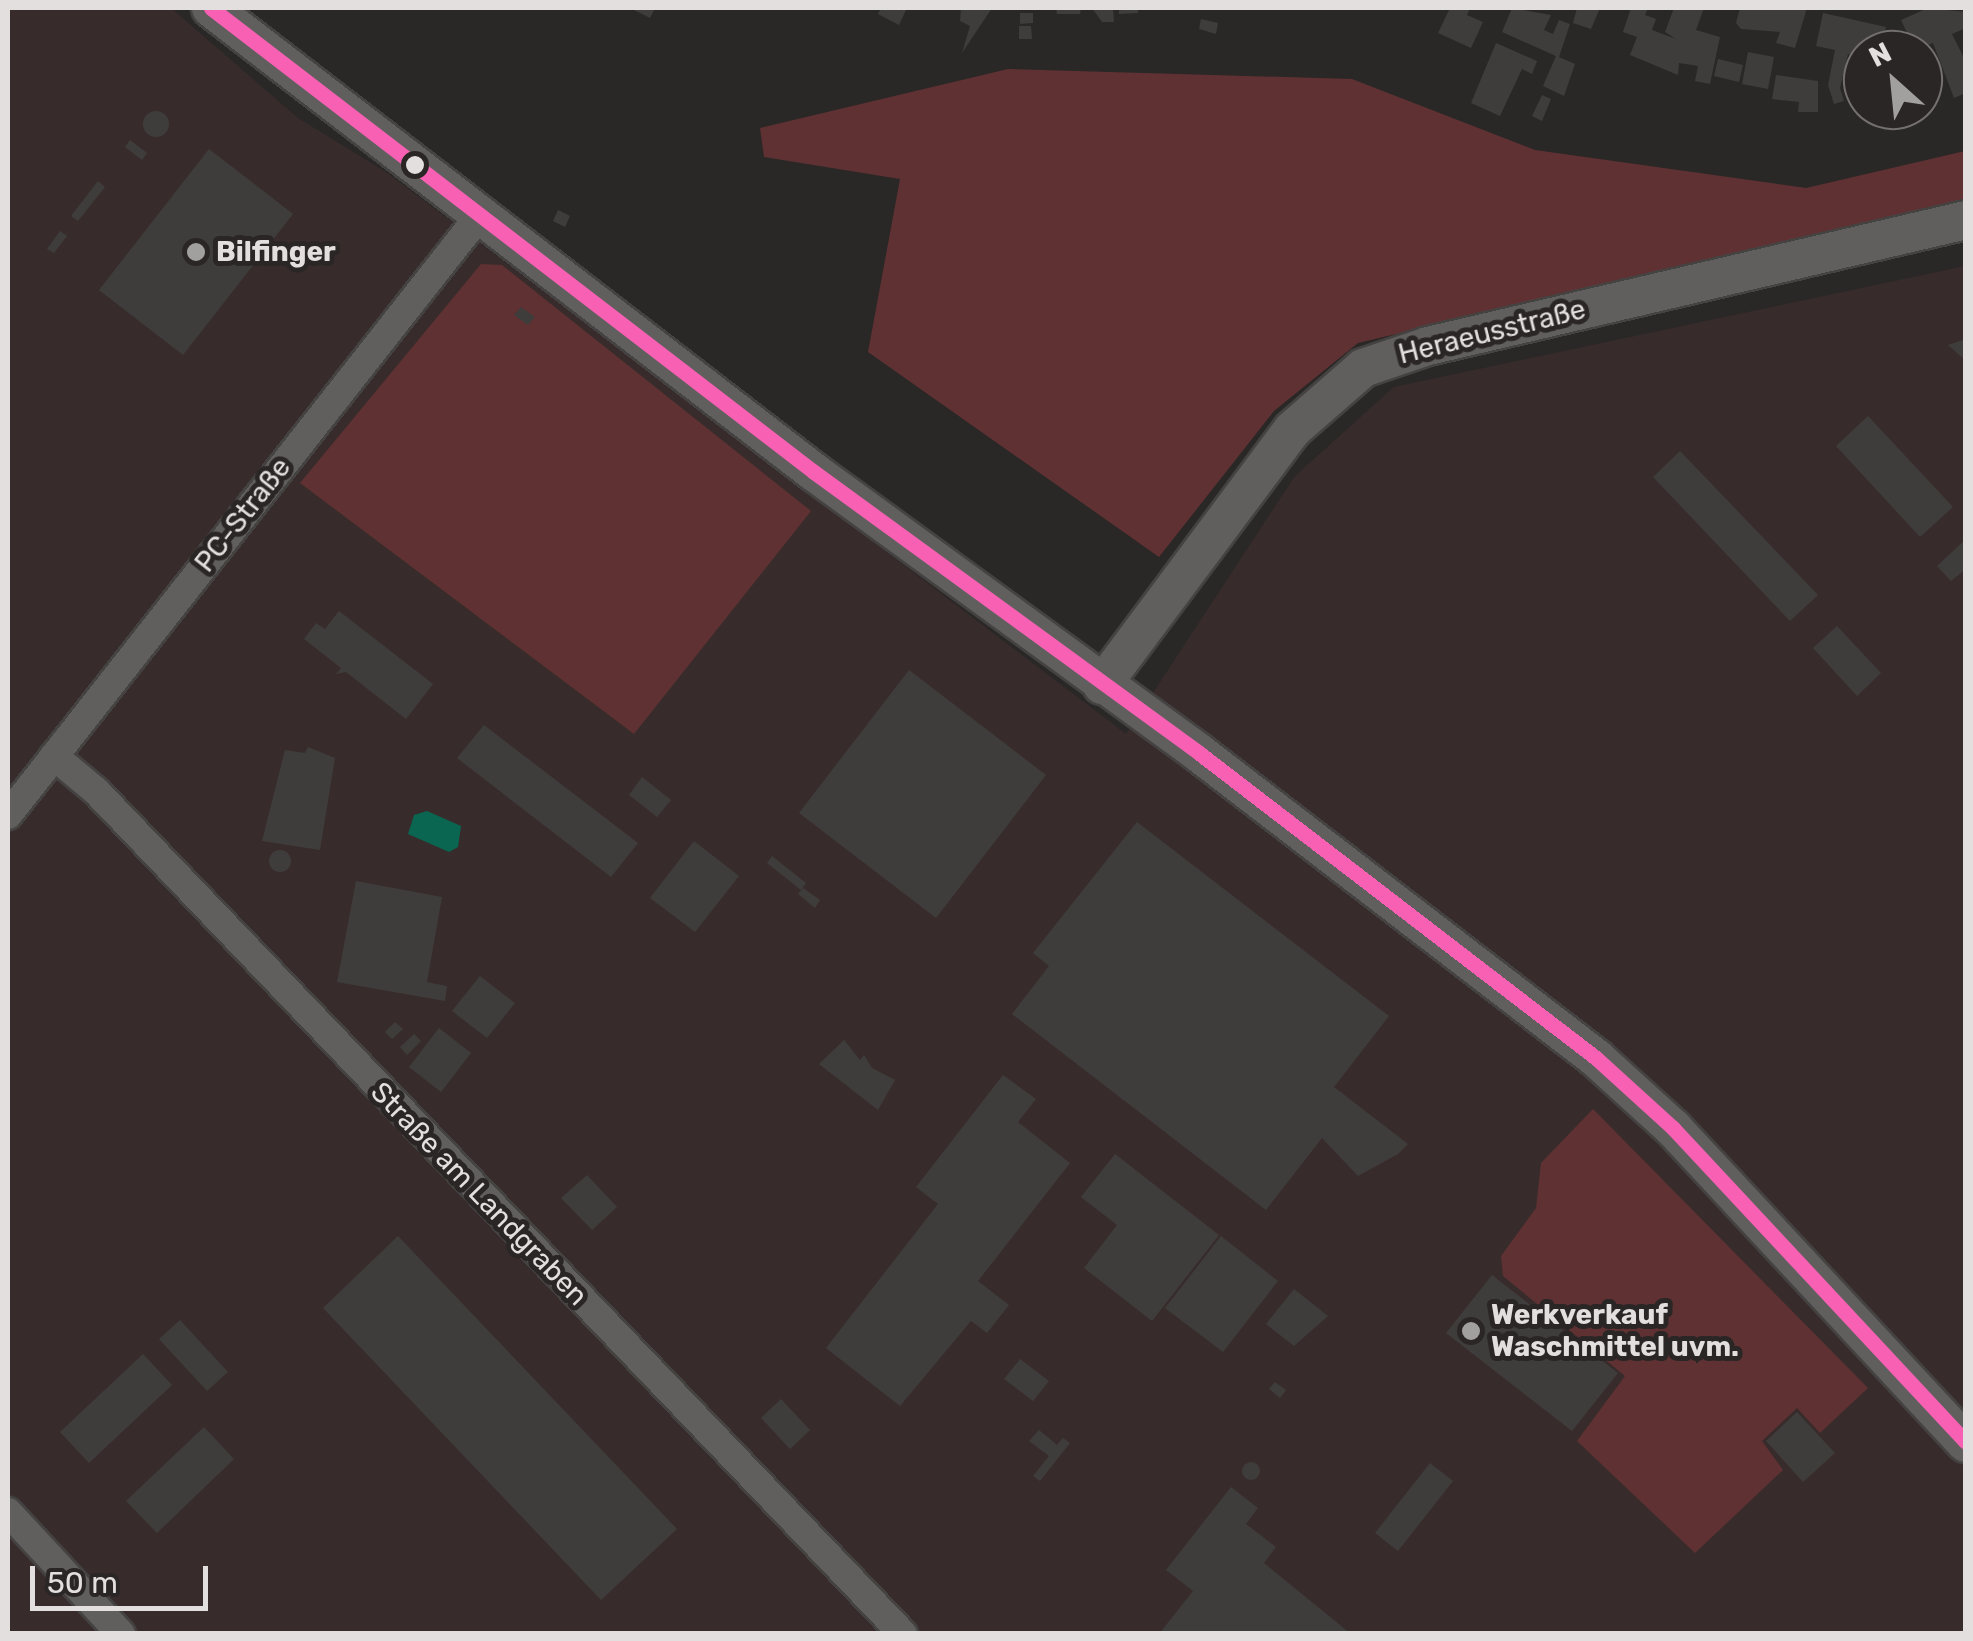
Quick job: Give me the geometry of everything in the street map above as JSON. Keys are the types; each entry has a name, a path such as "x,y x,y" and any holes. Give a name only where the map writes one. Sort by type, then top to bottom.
{"street":[{"path":"211,8 1621,1079 1966,1443"},
{"name":"PC-Straße","path":"8,815 480,215"},
{"name":"Heraeusstraße","path":"1102,684 1292,430 1363,368 1414,349 1966,220"},
{"name":"Straße am Landgraben","path":"54,756 96,791 903,1634"},
{"path":"8,1512 121,1634"}],"shaded area":[{"path":"8,8 171,8 298,118 389,174 1126,734 1295,476 1394,387 1965,266 1965,1633 8,1634"},
{"path":"1008,69 1352,79 1535,150 1806,188 1965,151 1965,200 1358,343 1274,411 1159,557 868,352 900,179 764,157 760,128"},
{"path":"481,264 502,265 811,511 634,734 300,483"},
{"path":"427,811 461,826 458,847 449,852 408,834 414,815"},
{"path":"1593,1109 1868,1388 1820,1433 1797,1408 1762,1441 1783,1470 1695,1553 1577,1441 1625,1376 1503,1276 1501,1256 1536,1208 1541,1163"}],"building":[{"path":"630,8 655,8 650,18"},
{"path":"881,8 907,8 899,25 878,14"},
{"path":"961,8 992,8 962,53 970,26 960,21"},
{"path":"1056,8 1081,8 1080,14 1057,14"},
{"path":"1092,8 1113,8 1114,22 1102,22"},
{"path":"1119,8 1138,8 1138,13 1119,14"},
{"path":"1450,8 1470,8 1467,15 1483,22 1471,48 1438,33"},
{"path":"1512,8 1551,15 1544,30 1553,34 1559,20 1570,24 1559,57 1575,64 1564,96 1543,86 1556,56 1502,32"},
{"path":"1577,8 1600,8 1591,29 1573,23"},
{"path":"1631,8 1648,8 1645,15 1656,19 1652,30 1676,39 1665,32 1674,8 1704,8 1696,30 1720,37 1710,84 1695,81 1698,66 1679,63 1678,75 1630,55 1637,37 1623,32"},
{"path":"1740,8 1807,8 1795,48 1776,43 1780,32 1741,29 1736,23"},
{"path":"1928,8 1966,12 1966,28 1952,34 1966,62 1966,93 1954,98 1943,69 1943,30 1906,30 1901,20"},
{"path":"1020,13 1033,13 1033,23 1020,24"},
{"path":"1823,13 1886,27 1843,30 1843,101 1834,104 1828,85 1835,50 1816,46"},
{"path":"1201,19 1218,23 1216,34 1199,29"},
{"path":"1019,26 1031,26 1032,39 1019,39"},
{"path":"1496,43 1537,61 1532,74 1522,69 1500,116 1471,103"},
{"path":"1748,52 1774,57 1768,89 1742,84"},
{"path":"1718,59 1743,65 1739,82 1714,76"},
{"path":"1776,75 1818,81 1818,112 1798,112 1799,102 1772,99"},
{"path":"1542,95 1551,99 1542,121 1532,116"},
{"path":"156,111 165,115 169,124 165,133 156,137 147,133 143,124 147,115"},
{"path":"130,140 147,153 142,160 125,147"},
{"name":"Bilfinger","path":"209,149 293,214 183,355 99,290"},
{"path":"98,181 105,187 78,221 71,216"},
{"path":"558,210 570,216 565,227 553,221"},
{"path":"60,231 67,236 54,253 47,249"},
{"path":"521,307 535,317 528,325 514,315"},
{"path":"1966,339 1966,361 1948,345"},
{"path":"1868,416 1953,507 1920,537 1836,446"},
{"path":"1680,451 1818,595 1790,621 1653,477"},
{"path":"1966,539 1966,569 1951,581 1937,566"},
{"path":"339,611 433,684 406,719 346,672 336,674 341,668 304,639 316,623 325,629"},
{"path":"1837,626 1881,673 1857,696 1813,648"},
{"path":"909,670 1046,775 936,918 799,813"},
{"path":"484,725 638,843 611,877 457,758"},
{"path":"308,747 335,758 320,850 262,841 285,750 305,753"},
{"path":"642,777 671,800 657,817 629,795"},
{"path":"1137,822 1389,1016 1334,1087 1408,1144 1398,1154 1358,1176 1322,1138 1266,1210 1012,1014 1049,966 1033,953"},
{"path":"694,841 739,876 695,932 650,898"},
{"path":"280,850 288,853 288,869 280,872 272,869 269,861 272,853"},
{"path":"772,856 806,883 801,890 767,863"},
{"path":"356,881 442,897 427,982 447,986 445,1001 337,982"},
{"path":"803,888 820,900 815,908 798,894"},
{"path":"480,976 515,1003 487,1038 452,1011"},
{"path":"395,1022 403,1029 392,1039 385,1032"},
{"path":"439,1028 471,1053 441,1092 409,1067"},
{"path":"414,1034 421,1041 407,1055 400,1047"},
{"path":"844,1040 860,1060 864,1055 872,1068 895,1080 878,1110 819,1064"},
{"path":"1003,1075 1036,1099 1018,1122 1070,1163 978,1281 1009,1305 987,1333 971,1321 900,1406 826,1348 938,1204 916,1187"},
{"path":"1115,1154 1219,1235 1152,1321 1084,1268 1117,1225 1081,1197"},
{"path":"587,1175 617,1207 592,1230 561,1198"},
{"path":"398,1236 677,1529 601,1600 323,1308"},
{"path":"1221,1236 1278,1281 1223,1352 1165,1308"},
{"path":"1492,1275 1618,1373 1572,1431 1446,1333"},
{"path":"1294,1289 1328,1316 1294,1346 1266,1324"},
{"path":"180,1320 228,1372 207,1391 159,1339"},
{"path":"143,1354 172,1385 89,1463 60,1432"},
{"path":"1020,1359 1049,1381 1033,1401 1004,1379"},
{"path":"1275,1382 1286,1390 1280,1398 1269,1389"},
{"path":"781,1399 810,1430 790,1449 761,1418"},
{"path":"1797,1412 1835,1453 1803,1482 1766,1441"},
{"path":"204,1427 234,1459 157,1533 126,1501"},
{"path":"1039,1430 1057,1445 1063,1438 1070,1443 1040,1481 1033,1476 1049,1456 1029,1441"},
{"path":"1251,1462 1260,1471 1251,1480 1242,1471"},
{"path":"1430,1463 1453,1481 1398,1551 1375,1533"},
{"path":"1231,1487 1258,1508 1246,1524 1276,1547 1264,1563 1351,1634 1159,1634 1193,1591 1166,1570"}],"transit line":[{"path":"211,8 814,472 1199,753 1596,1058 1673,1128 1966,1442"}],"place":[{"name":"Bilfinger","path":"196,252"},
{"name":"Werkverkauf Waschmittel uvm.","path":"1471,1331"}]}
